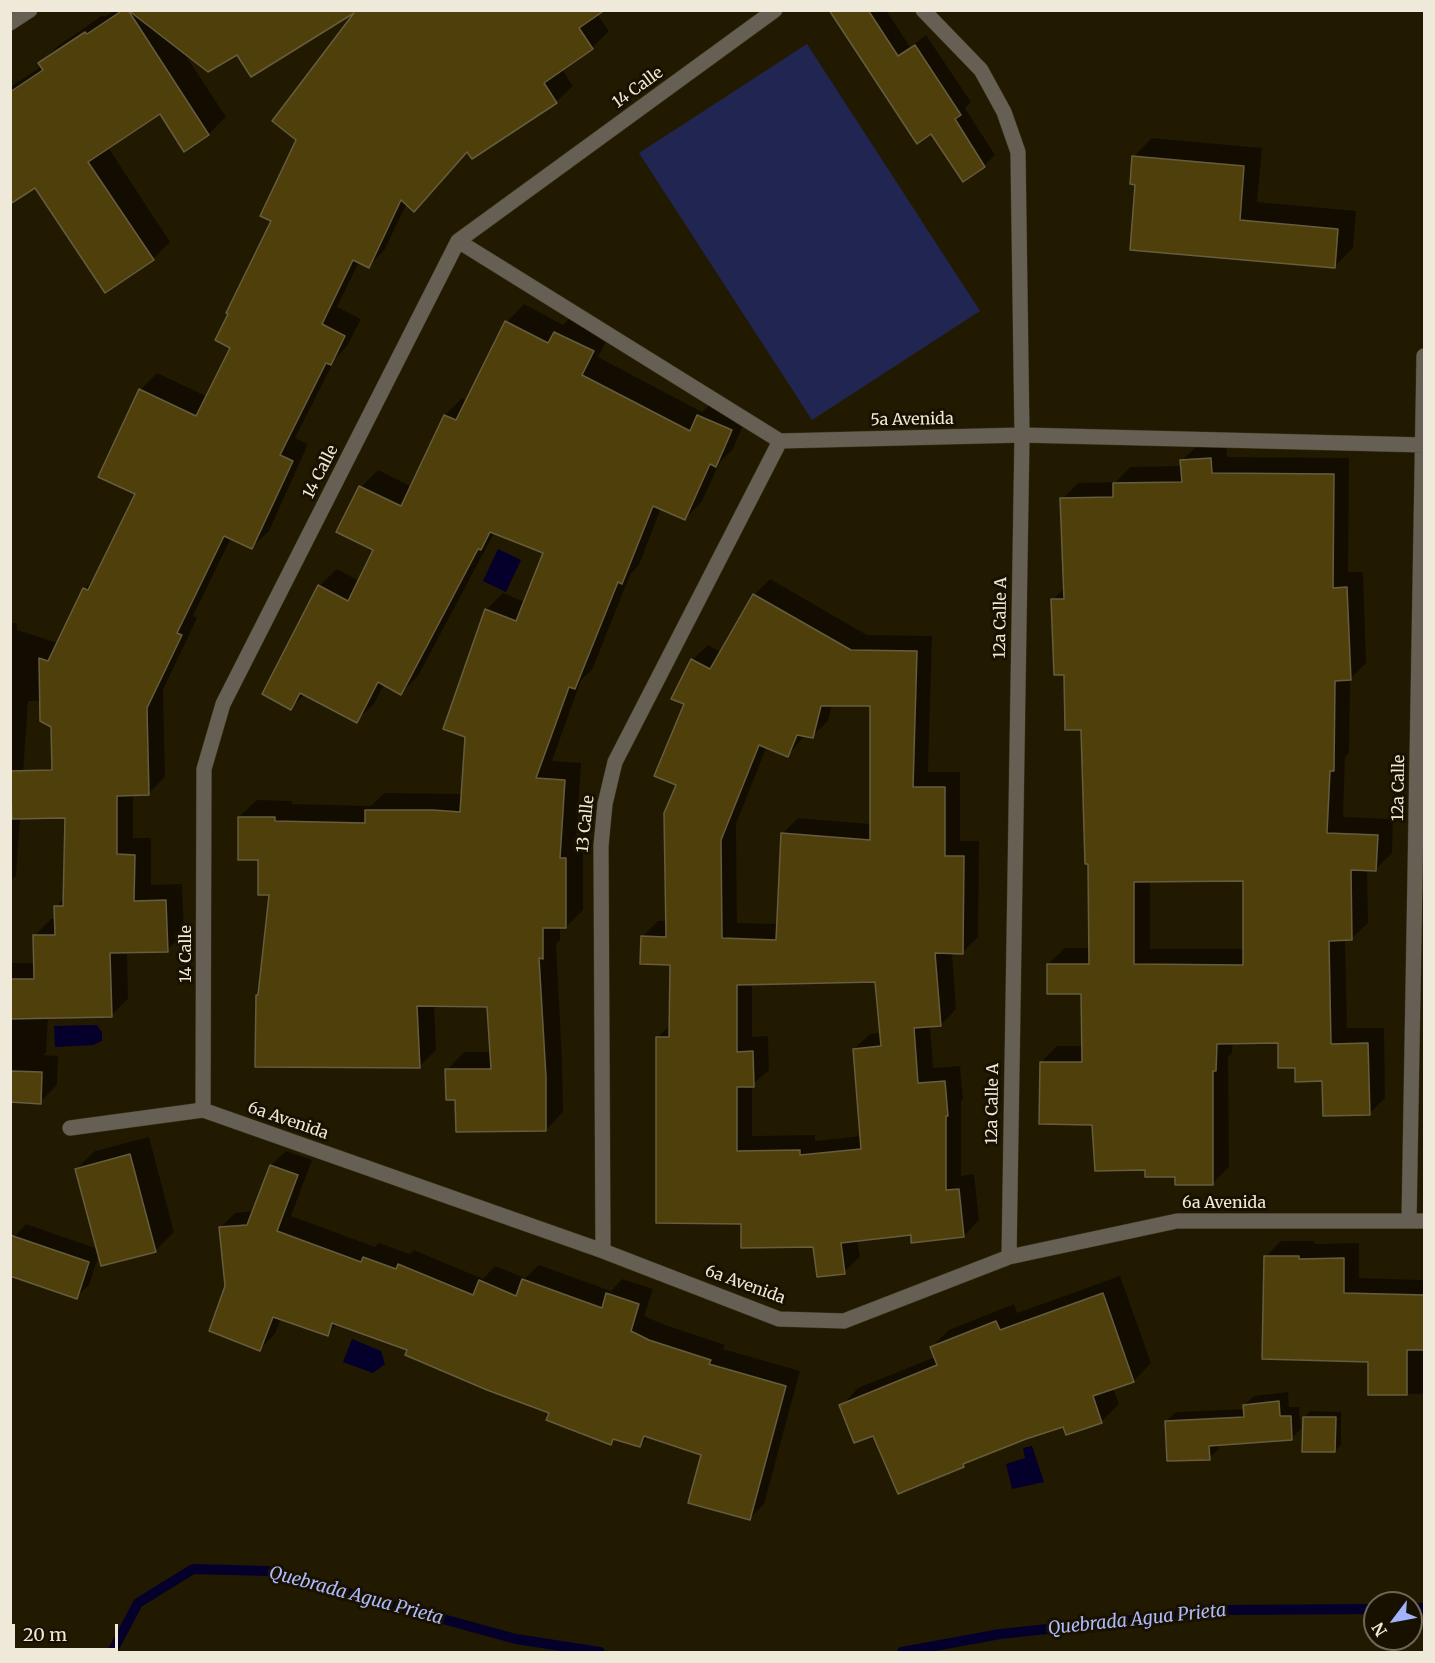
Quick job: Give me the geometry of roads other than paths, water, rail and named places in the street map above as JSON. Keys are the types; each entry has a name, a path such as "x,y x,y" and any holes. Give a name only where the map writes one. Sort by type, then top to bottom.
{"street":[{"path":"10,23 30,10"},
{"name":"14 Calle","path":"203,1110 204,769 223,704 458,241 775,10"},
{"name":"12a Calle A","path":"923,10 981,70 1004,112 1018,152 1022,435 1009,1257"},
{"path":"458,241 780,441"},
{"name":"12a Calle","path":"1417,1221 1425,356"},
{"name":"5a Avenida","path":"780,441 1022,435 1424,445"},
{"name":"13 Calle","path":"603,1251 600,846 605,804 615,762 780,441"},
{"name":"6a Avenida","path":"70,1128 203,1110 603,1251 779,1319 844,1321 1009,1257 1177,1221 1417,1221"}],"waterway":[{"name":"Quebrada Agua Prieta","path":"112,1652 138,1603 193,1569 268,1571 516,1639 600,1652"},
{"name":"Quebrada Agua Prieta","path":"902,1652 1000,1634 1228,1610 1363,1609"}]}
